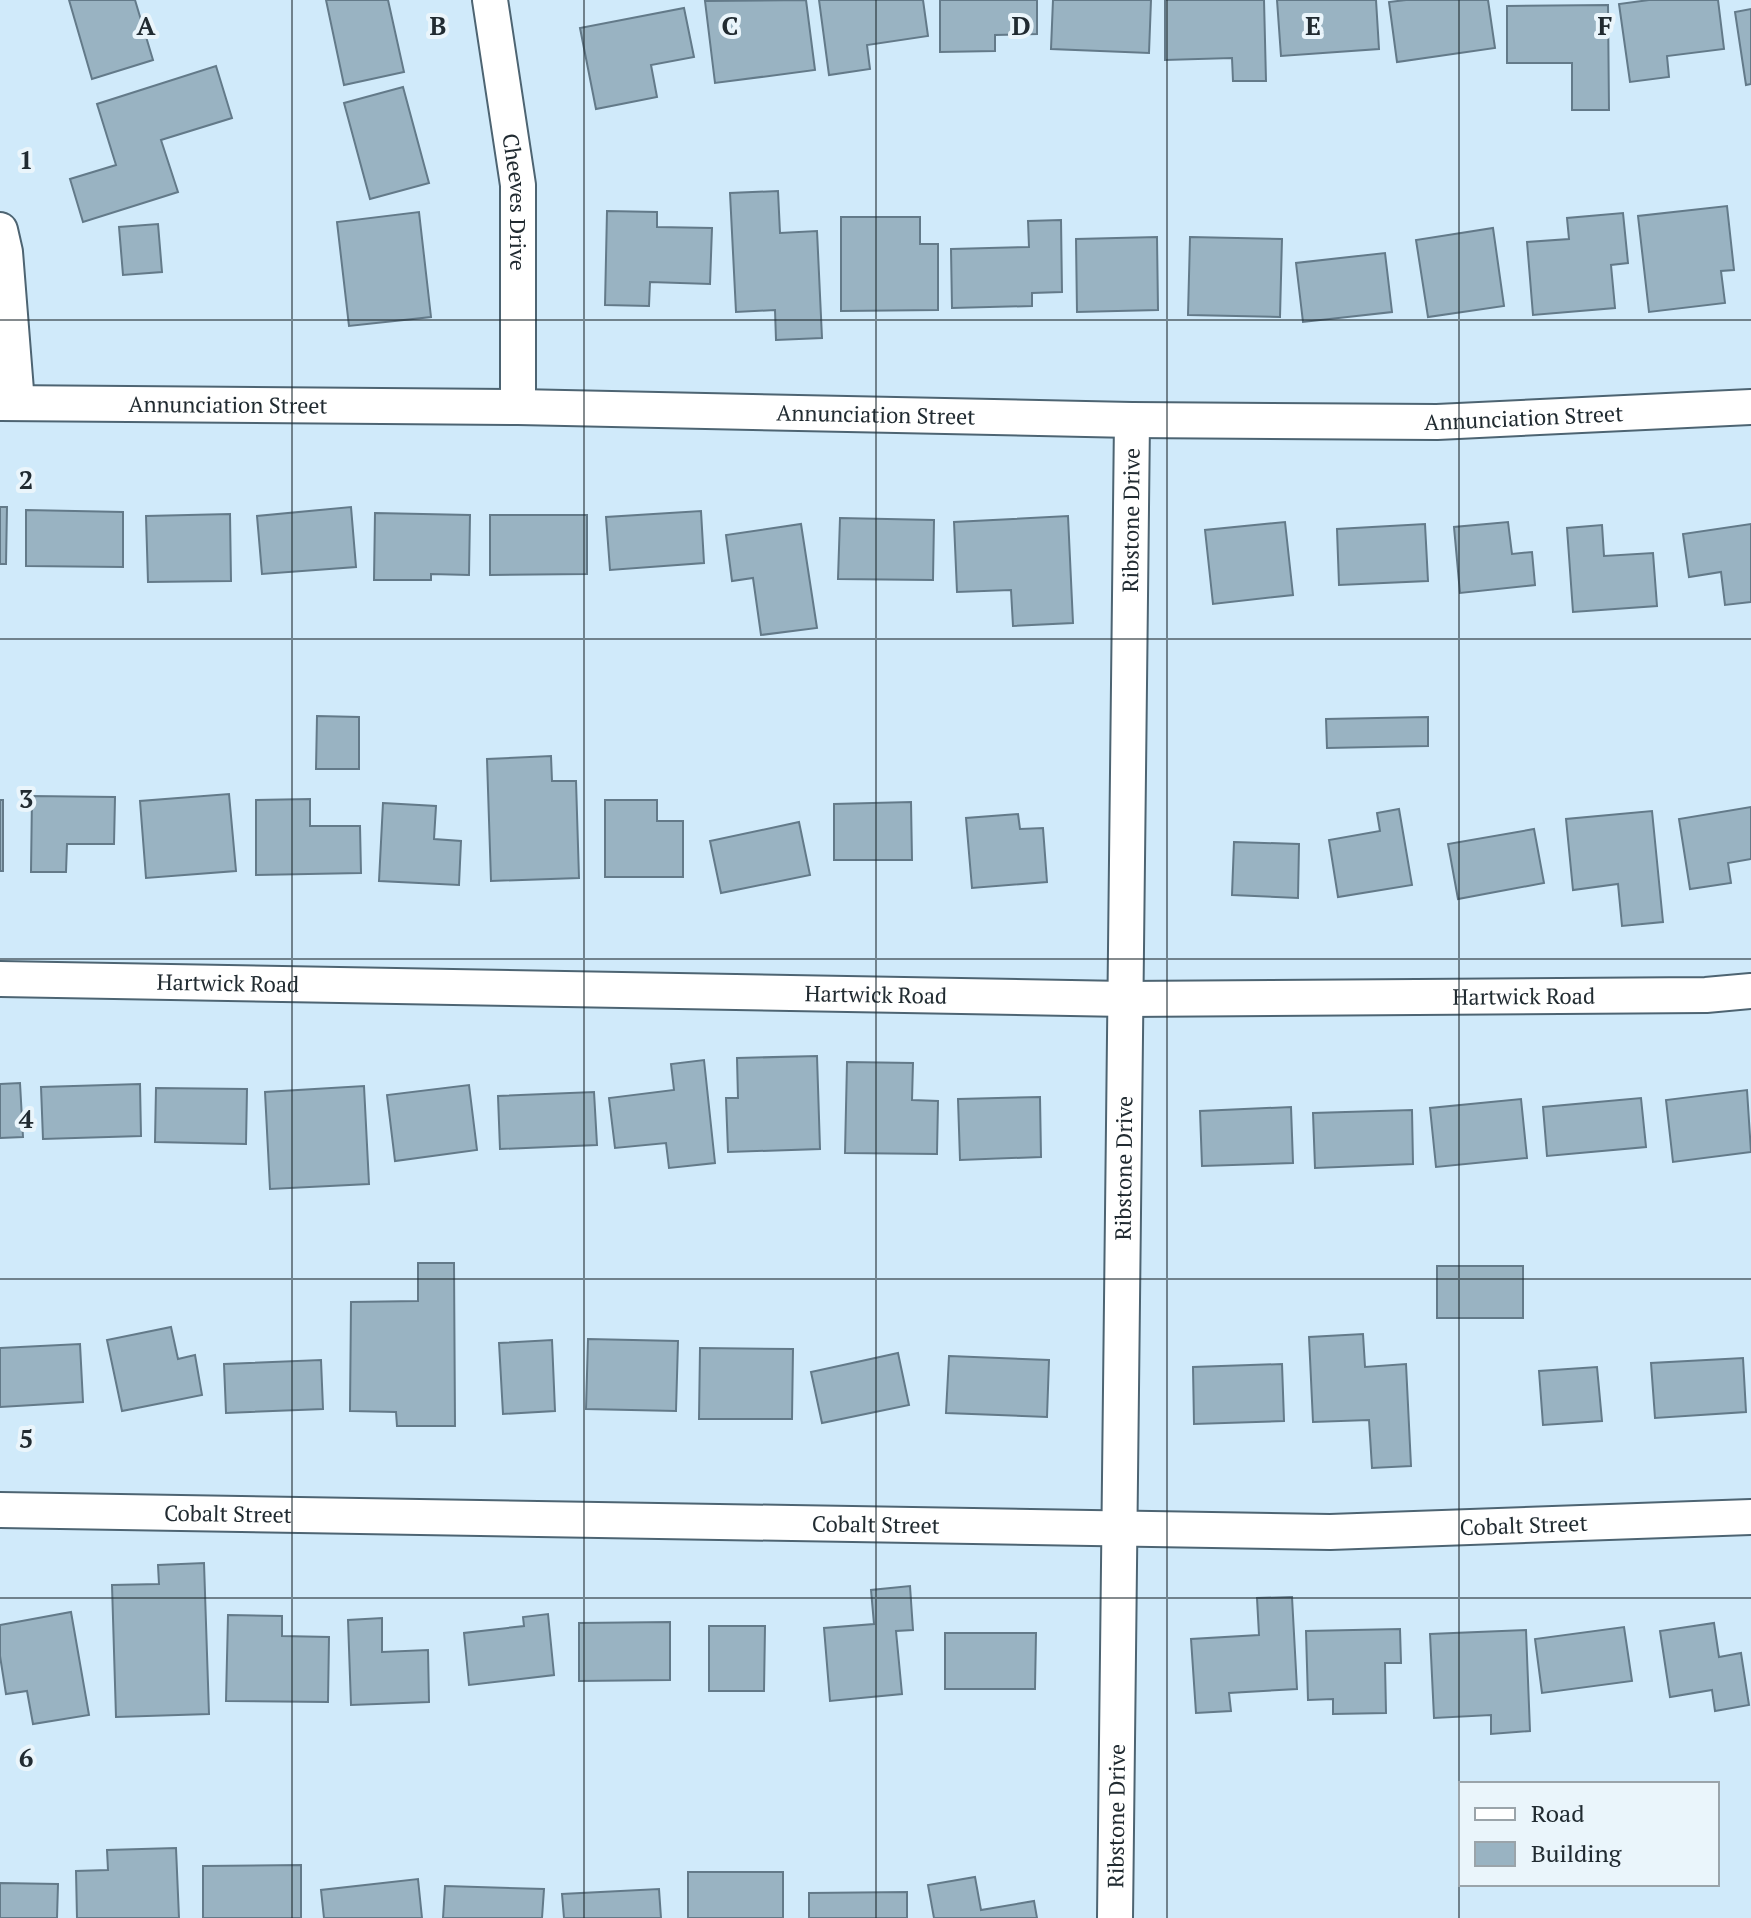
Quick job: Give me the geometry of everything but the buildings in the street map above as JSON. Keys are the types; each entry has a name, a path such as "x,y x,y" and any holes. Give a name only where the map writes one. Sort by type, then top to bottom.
{"street":[{"name":"Cheeves Drive","path":"490,0 518,185 518,407"},
{"path":"0,230 5,252 9,403"},
{"name":"Annunciation Street","path":"9,403 518,407 1132,420 1437,422 1751,407"},
{"name":"Ribstone Drive","path":"1115,1918 1132,420"},
{"name":"Hartwick Road","path":"0,979 1125,999 1691,995 1751,991"},
{"name":"Cobalt Street","path":"0,1510 1330,1532 1751,1517"}]}
